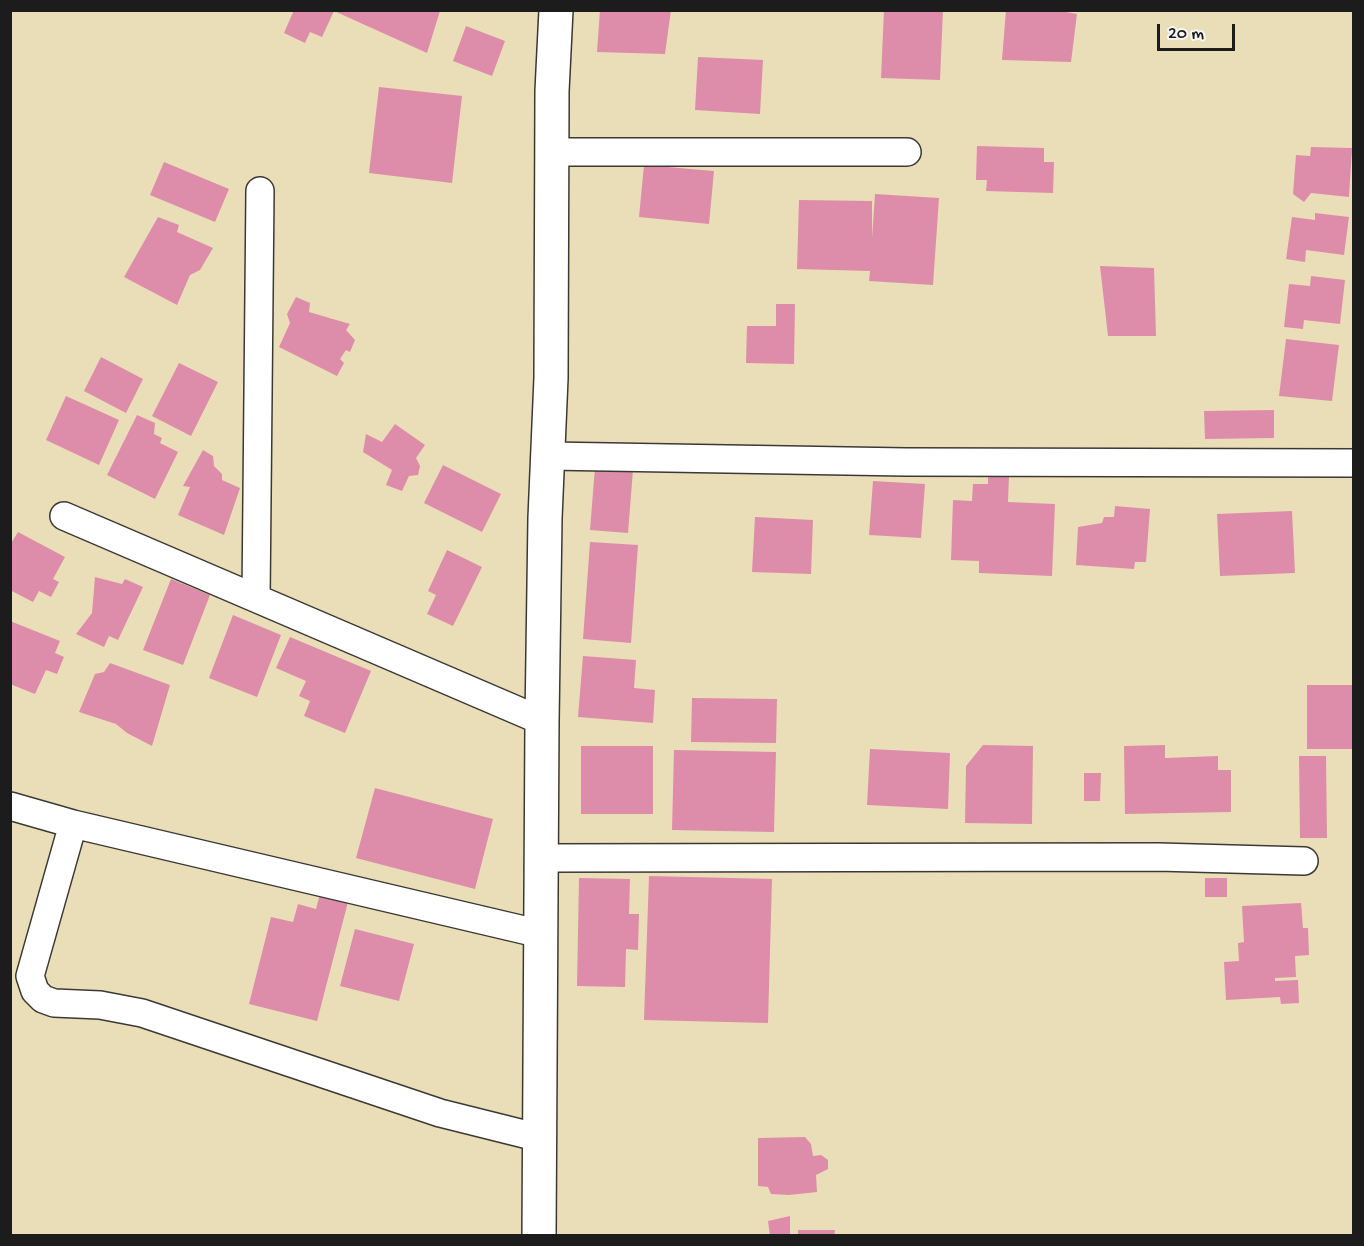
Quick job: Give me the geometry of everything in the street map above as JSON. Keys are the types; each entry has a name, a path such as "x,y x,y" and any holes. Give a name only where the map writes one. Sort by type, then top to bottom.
{"main road":[{"path":"539,1236 540,858 545,518 549,456 552,91 556,10"}],"street":[{"path":"551,152 907,152"},
{"path":"256,598 260,191"},
{"path":"549,456 906,462 1353,463"},
{"path":"64,516 542,721"},
{"path":"10,806 73,824 541,934"},
{"path":"73,824 30,976 35,992 43,999 54,1004 100,1005 142,1013 440,1113 540,1138"},
{"path":"540,858 1158,857 1304,861"}],"building":[{"path":"294,10 440,11 427,53 334,11 322,37 310,32 305,43 284,33"},
{"path":"600,10 671,10 665,54 597,52"},
{"path":"884,10 943,10 940,80 881,78"},
{"path":"1006,10 1055,10 1077,14 1071,62 1002,60"},
{"path":"466,26 505,41 492,76 453,61"},
{"path":"698,57 763,60 760,114 695,110"},
{"path":"379,87 462,96 452,183 369,173"},
{"path":"977,146 1044,148 1044,162 1054,162 1053,193 986,191 987,180 976,180"},
{"path":"1311,147 1352,148 1349,197 1311,193 1304,202 1293,194 1296,155 1310,156"},
{"path":"164,162 229,189 215,222 150,195"},
{"path":"644,165 714,171 709,224 639,217"},
{"path":"875,194 939,198 933,285 869,281 870,271 797,269 799,200 872,201 872,238"},
{"path":"1315,213 1349,217 1344,255 1306,250 1305,262 1286,259 1292,217 1315,220"},
{"path":"158,217 179,225 177,232 213,248 200,270 190,275 177,305 124,277"},
{"path":"1100,266 1154,268 1156,336 1108,336"},
{"path":"1311,276 1345,280 1340,324 1304,320 1303,329 1284,327 1289,284 1310,286"},
{"path":"296,297 310,303 309,312 350,324 346,330 355,340 350,352 346,350 340,359 344,363 337,376 279,347 290,323 287,314"},
{"path":"776,304 795,304 794,364 746,363 747,326 776,326"},
{"path":"1286,339 1339,345 1332,401 1279,396"},
{"path":"101,357 143,379 126,413 84,391"},
{"path":"179,363 218,382 191,436 152,416"},
{"path":"66,396 119,420 99,465 46,440"},
{"path":"1274,410 1274,438 1205,439 1204,411"},
{"path":"137,415 155,423 154,434 162,438 160,443 178,452 155,499 107,475"},
{"path":"395,424 425,445 416,458 420,466 418,475 409,476 402,491 386,485 392,470 363,452 366,434 382,442"},
{"path":"203,450 213,456 214,466 222,474 222,480 240,488 224,535 178,515 190,487 183,486"},
{"path":"443,465 501,494 482,532 424,503"},
{"path":"595,467 633,470 628,533 590,530"},
{"path":"988,474 1009,475 1008,502 1055,504 1052,576 979,573 979,561 951,560 953,500 972,501 973,484 988,484"},
{"path":"873,481 925,484 921,538 869,535"},
{"path":"1115,506 1150,509 1146,562 1135,562 1134,569 1076,565 1078,527 1102,523 1104,517 1114,517"},
{"path":"1292,511 1295,573 1220,576 1217,514"},
{"path":"755,517 813,520 811,574 752,572"},
{"path":"18,532 65,557 53,579 59,582 51,597 39,591 33,602 10,590 10,545"},
{"path":"590,542 638,545 631,643 583,639"},
{"path":"447,550 482,567 453,626 427,614 436,595 428,591"},
{"path":"95,577 122,584 125,579 143,587 118,640 109,636 104,647 76,634 92,613"},
{"path":"171,579 210,595 183,665 143,650"},
{"path":"233,615 281,635 257,697 209,678"},
{"path":"10,621 60,641 55,653 64,657 57,674 46,670 35,694 10,684"},
{"path":"290,637 371,671 345,733 304,716 310,701 299,696 306,681 276,668"},
{"path":"583,656 636,660 634,688 655,690 653,723 578,717"},
{"path":"110,663 170,685 152,746 127,733 116,724 79,712 95,674 104,672"},
{"path":"1307,685 1354,685 1354,749 1307,749"},
{"path":"692,698 777,699 776,743 691,742"},
{"path":"983,745 1033,746 1032,824 965,823 966,766"},
{"path":"1165,745 1165,758 1218,756 1218,770 1231,770 1231,812 1125,814 1124,746"},
{"path":"581,746 653,746 653,814 581,814"},
{"path":"870,749 950,753 948,809 867,805"},
{"path":"674,750 776,752 774,832 672,830"},
{"path":"1299,756 1326,756 1327,838 1300,838"},
{"path":"1084,773 1101,773 1100,801 1084,801"},
{"path":"375,788 493,819 475,889 356,858"},
{"path":"649,876 772,879 768,1023 644,1020"},
{"path":"579,878 630,879 629,914 639,914 638,950 626,949 625,987 577,986"},
{"path":"1205,878 1227,878 1227,897 1205,897"},
{"path":"320,894 348,902 317,1021 249,1004 271,917 293,922 298,904 316,909"},
{"path":"1301,903 1303,928 1308,928 1309,955 1295,956 1296,977 1275,978 1275,981 1298,980 1299,1003 1281,1004 1280,997 1226,1000 1224,962 1239,961 1238,943 1244,942 1242,906"},
{"path":"355,929 414,944 399,1001 340,986"},
{"path":"805,1137 811,1144 813,1156 821,1155 828,1160 828,1169 816,1175 817,1192 771,1194 768,1187 758,1186 758,1138"},
{"path":"790,1216 790,1236 770,1236 768,1221"},
{"path":"798,1230 835,1230 834,1236 798,1236"}]}
